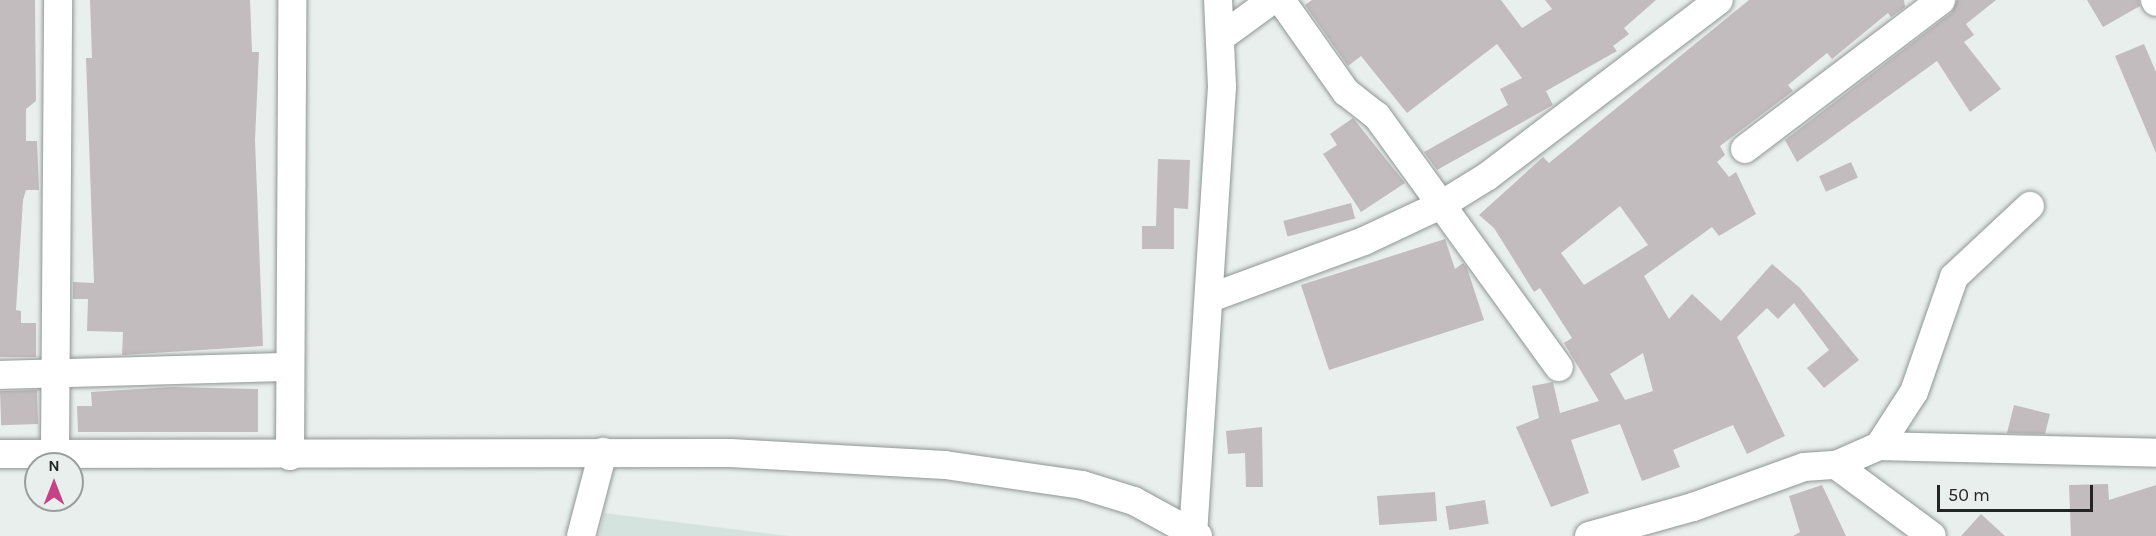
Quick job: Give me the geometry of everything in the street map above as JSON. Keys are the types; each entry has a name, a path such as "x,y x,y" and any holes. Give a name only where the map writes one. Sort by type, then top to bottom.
{"street":[{"path":"56,451 58,0"},
{"path":"290,456 288,367 292,0"},
{"path":"0,454 56,451 290,456 603,452 730,453 945,465 1082,485 1134,501 1196,536 1224,35 1218,0"},
{"path":"1224,35 1272,0"},
{"path":"1281,0 1346,92 1377,116 1559,367"},
{"path":"1210,298 1364,241 1441,205 1488,176 1719,0"},
{"path":"1745,149 1941,0"},
{"path":"1879,446 1914,392 1954,278 2030,206"},
{"path":"0,375 288,367"},
{"path":"1589,536 1693,507 1804,467 1836,465 1879,446 2156,453"},
{"path":"581,536 603,452"},
{"path":"1836,465 1932,536"}],"shaded area":[{"path":"604,513 789,536 599,536"}],"building":[{"path":"0,0 35,0 36,101 26,109 26,141 37,141 39,190 26,190 23,200 16,310 21,311 21,323 36,323 36,357 0,357"},
{"path":"90,0 250,0 252,52 259,52 255,140 263,346 122,355 123,332 87,331 88,299 73,299 73,282 94,283 86,58 92,58"},
{"path":"1312,0 1501,0 1522,28 1552,9 1545,0 1656,0 1624,28 1629,34 1613,46 1617,51 1546,91 1553,105 1437,170 1424,152 1508,105 1500,89 1522,78 1497,44 1407,113 1361,56 1348,66 1305,5"},
{"path":"1749,0 1904,0 1905,7 1891,17 1888,13 1832,59 1827,53 1788,85 1793,91 1720,146 1725,155 1717,162 1729,177 1736,172 1756,214 1719,236 1712,227 1644,276 1669,319 1692,294 1721,321 1772,264 1800,288 1859,360 1824,388 1807,368 1829,350 1794,303 1778,319 1767,308 1737,337 1785,436 1747,454 1733,425 1673,450 1680,467 1642,481 1620,424 1571,440 1589,493 1551,507 1516,427 1539,418 1532,386 1553,382 1560,413 1599,401 1564,343 1572,338 1540,288 1534,292 1494,228 1479,215 1543,157 1549,163","holes":["1620,206 1648,245 1584,285 1561,253","1643,353 1653,391 1625,400 1610,374"]},
{"path":"1957,0 1996,0 1966,24 1974,35 1964,42 2001,89 1970,112 1937,61 1797,162 1785,140 1951,13"},
{"path":"2087,0 2139,0 2140,6 2103,27"},
{"path":"2144,44 2156,72 2156,153 2115,56"},
{"path":"1353,118 1405,183 1361,212 1323,154 1337,145 1330,134"},
{"path":"1158,159 1190,160 1188,209 1174,208 1174,249 1142,249 1142,226 1156,226"},
{"path":"1851,162 1858,178 1826,192 1819,176"},
{"path":"1351,203 1355,218 1288,237 1283,221"},
{"path":"1445,239 1455,269 1463,263 1467,268 1484,320 1329,370 1301,285"},
{"path":"172,387 258,389 258,432 78,432 77,406 92,406 91,392"},
{"path":"37,390 38,424 1,425 0,391"},
{"path":"2014,405 2050,414 2045,434 2007,433"},
{"path":"1262,427 1263,487 1246,487 1245,453 1228,454 1226,431"},
{"path":"2108,484 2109,500 2156,485 2156,536 2071,536 2069,485"},
{"path":"1822,485 1846,536 1793,536 1800,532 1789,496"},
{"path":"1435,492 1437,521 1379,525 1377,496"},
{"path":"1485,500 1489,524 1449,530 1445,506"},
{"path":"1981,514 2005,536 1961,536"}]}
